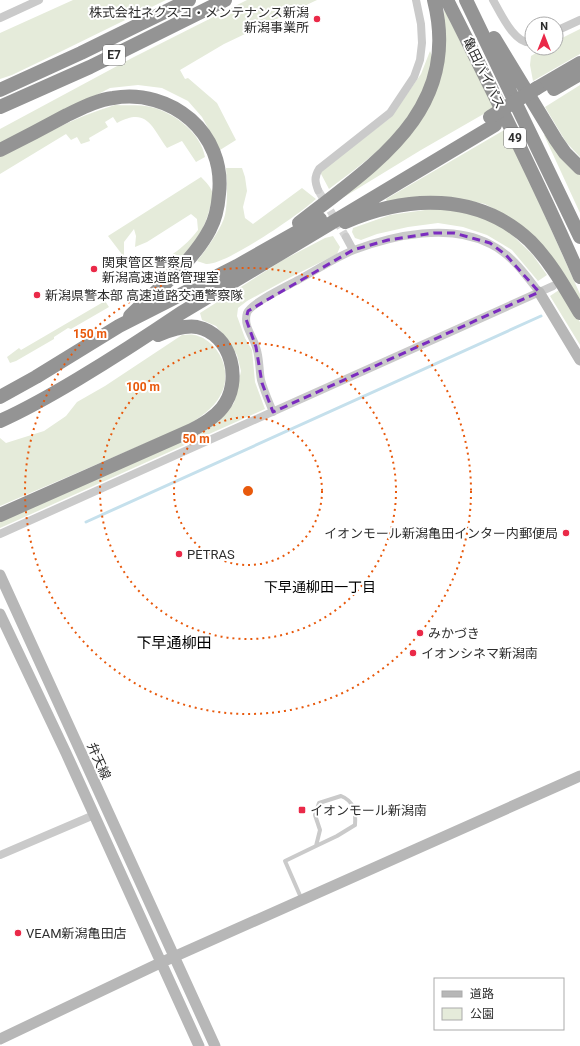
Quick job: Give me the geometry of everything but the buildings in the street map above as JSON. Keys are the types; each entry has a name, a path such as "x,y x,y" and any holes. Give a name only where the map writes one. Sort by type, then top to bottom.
{"highway":[{"name":"E7","path":"0,90 81,53 189,0"},
{"name":"E7","path":"0,107 90,67 225,0"},
{"path":"259,254 371,165 387,151 410,125 426,100 438,61 440,35 434,0"},
{"name":"亀田バイパス","path":"447,0 541,190 580,277"},
{"name":"亀田バイパス","path":"466,0 580,237"},
{"path":"471,0 546,125 565,153 580,168"},
{"path":"0,421 48,397 132,346 181,314 292,247 539,93 580,63"},
{"path":"0,114 90,67"},
{"path":"539,93 580,74"},
{"path":"0,150 58,120 96,103 112,98 128,96 159,101 173,107 198,126 207,138 218,163 220,177 218,205 210,229 189,258 119,326"},
{"path":"0,397 36,377 119,326 259,254 493,121"},
{"path":"292,247 349,220 388,208 421,203 466,206 493,216 519,232 530,242 552,267 580,314"},
{"path":"0,516 192,430 216,415 229,398 233,378 231,360 223,345 210,332 195,327 178,328 132,346"}],"street":[{"path":"0,18 39,0"},
{"path":"318,190 315,182 315,175 319,169 390,113 414,77 420,60 422,43 422,24 416,0"},
{"path":"493,0 512,32 524,40"},
{"path":"564,27 580,20"},
{"path":"273,412 262,383 256,347 248,328 246,319 248,311 270,295 353,250 412,235 454,233 472,237 490,244 506,254 521,269 539,292 580,360"},
{"path":"346,237 353,250"},
{"path":"0,534 553,286"},
{"name":"弁天線","path":"0,575 215,1046"},
{"name":"弁天線","path":"0,614 66,753 160,963 199,1046"},
{"path":"0,1039 160,963 580,776"},
{"path":"0,855 94,816"}],"lane":[{"path":"302,900 285,861 337,836 355,825 356,813 348,799 342,796 319,803 315,815 320,830 316,846"}],"highlighted area":[{"path":"434,233 454,233 490,243 506,255 539,292 273,412 262,383 256,347 246,319 248,311 353,250 388,240"}],"green space":[{"path":"73,0 166,0 12,75 0,79 0,33"},
{"path":"247,0 317,0 224,44 180,70 185,79 188,78 217,103 236,140 220,150 202,117 188,101 162,88 138,85 110,88 0,145 0,129 132,58"},
{"path":"444,9 494,108 344,197 343,194 403,142 445,37"},
{"path":"580,29 580,54 533,81 530,65 531,56 564,56 564,37"},
{"path":"430,51 432,57 431,63 422,93 402,126 360,166 329,189 320,172 390,118 421,74"},
{"path":"580,85 580,157 566,142 545,107"},
{"path":"115,105 150,107 172,115 187,126 193,133 203,149 205,157 196,162 182,141 167,148 152,126 142,118 135,117 117,123 113,117 105,122 108,127 89,138 90,141 81,144 77,137 71,140 66,134 0,174 0,157 70,122"},
{"path":"506,129 580,294 580,304 509,217 485,204 454,198 388,204 386,199"},
{"path":"548,133 580,173 580,213 544,135"},
{"path":"226,168 242,168 247,191 243,207 245,218 253,224 302,188 316,199 262,238 229,257 206,264 197,261 217,232 225,215 227,197"},
{"path":"201,177 210,188 213,198 203,228 183,255 158,277 156,266 174,254 198,230 197,219 191,214 147,242 135,247 136,236 134,229 124,242 124,257 108,236"},
{"path":"432,209 458,209 488,218 507,230 532,254 547,275 538,281 512,250 487,235 463,227 438,223 408,227 377,234 361,240 355,238 352,232 353,228 390,215"},
{"path":"333,236 340,247 337,254 247,301 238,308 237,316 245,338 252,350 255,382 265,409 0,528 0,521 227,412 234,403 241,371 237,355 227,339 216,326 202,320 200,313 283,260 325,238"},
{"path":"559,290 566,298 580,322 580,345 550,296"},
{"path":"105,301 109,307 71,329 68,328 54,337 54,339 10,363 7,357 19,348 21,350"},
{"path":"182,335 195,335 203,338 216,349 224,364 224,388 217,401 210,409 188,425 0,506 0,438 6,443 44,431 66,416 77,402 105,386"}],"waterway":[{"path":"86,522 541,316"}],"tunnel":[{"path":"318,190 346,237"}],"place":[{"name":"株式会社ネクスコ・メンテナンス新潟 新潟事業所","path":"317,19"},
{"name":"関東管区警察局 新潟高速道路管理室","path":"94,269"},
{"name":"新潟県警本部 高速道路交通警察隊","path":"37,295"},
{"name":"イオンモール新潟亀田インター内郵便局","path":"566,533"},
{"name":"PETRAS","path":"179,554"},
{"name":"みかづき","path":"420,633"},
{"name":"イオンシネマ新潟南","path":"413,653"},
{"name":"イオンモール新潟南","path":"302,810"},
{"name":"VEAM新潟亀田店","path":"18,933"}],"district":[{"name":"下早通柳田一丁目","path":"320,587"},
{"name":"下早通柳田","path":"174,643"}]}
